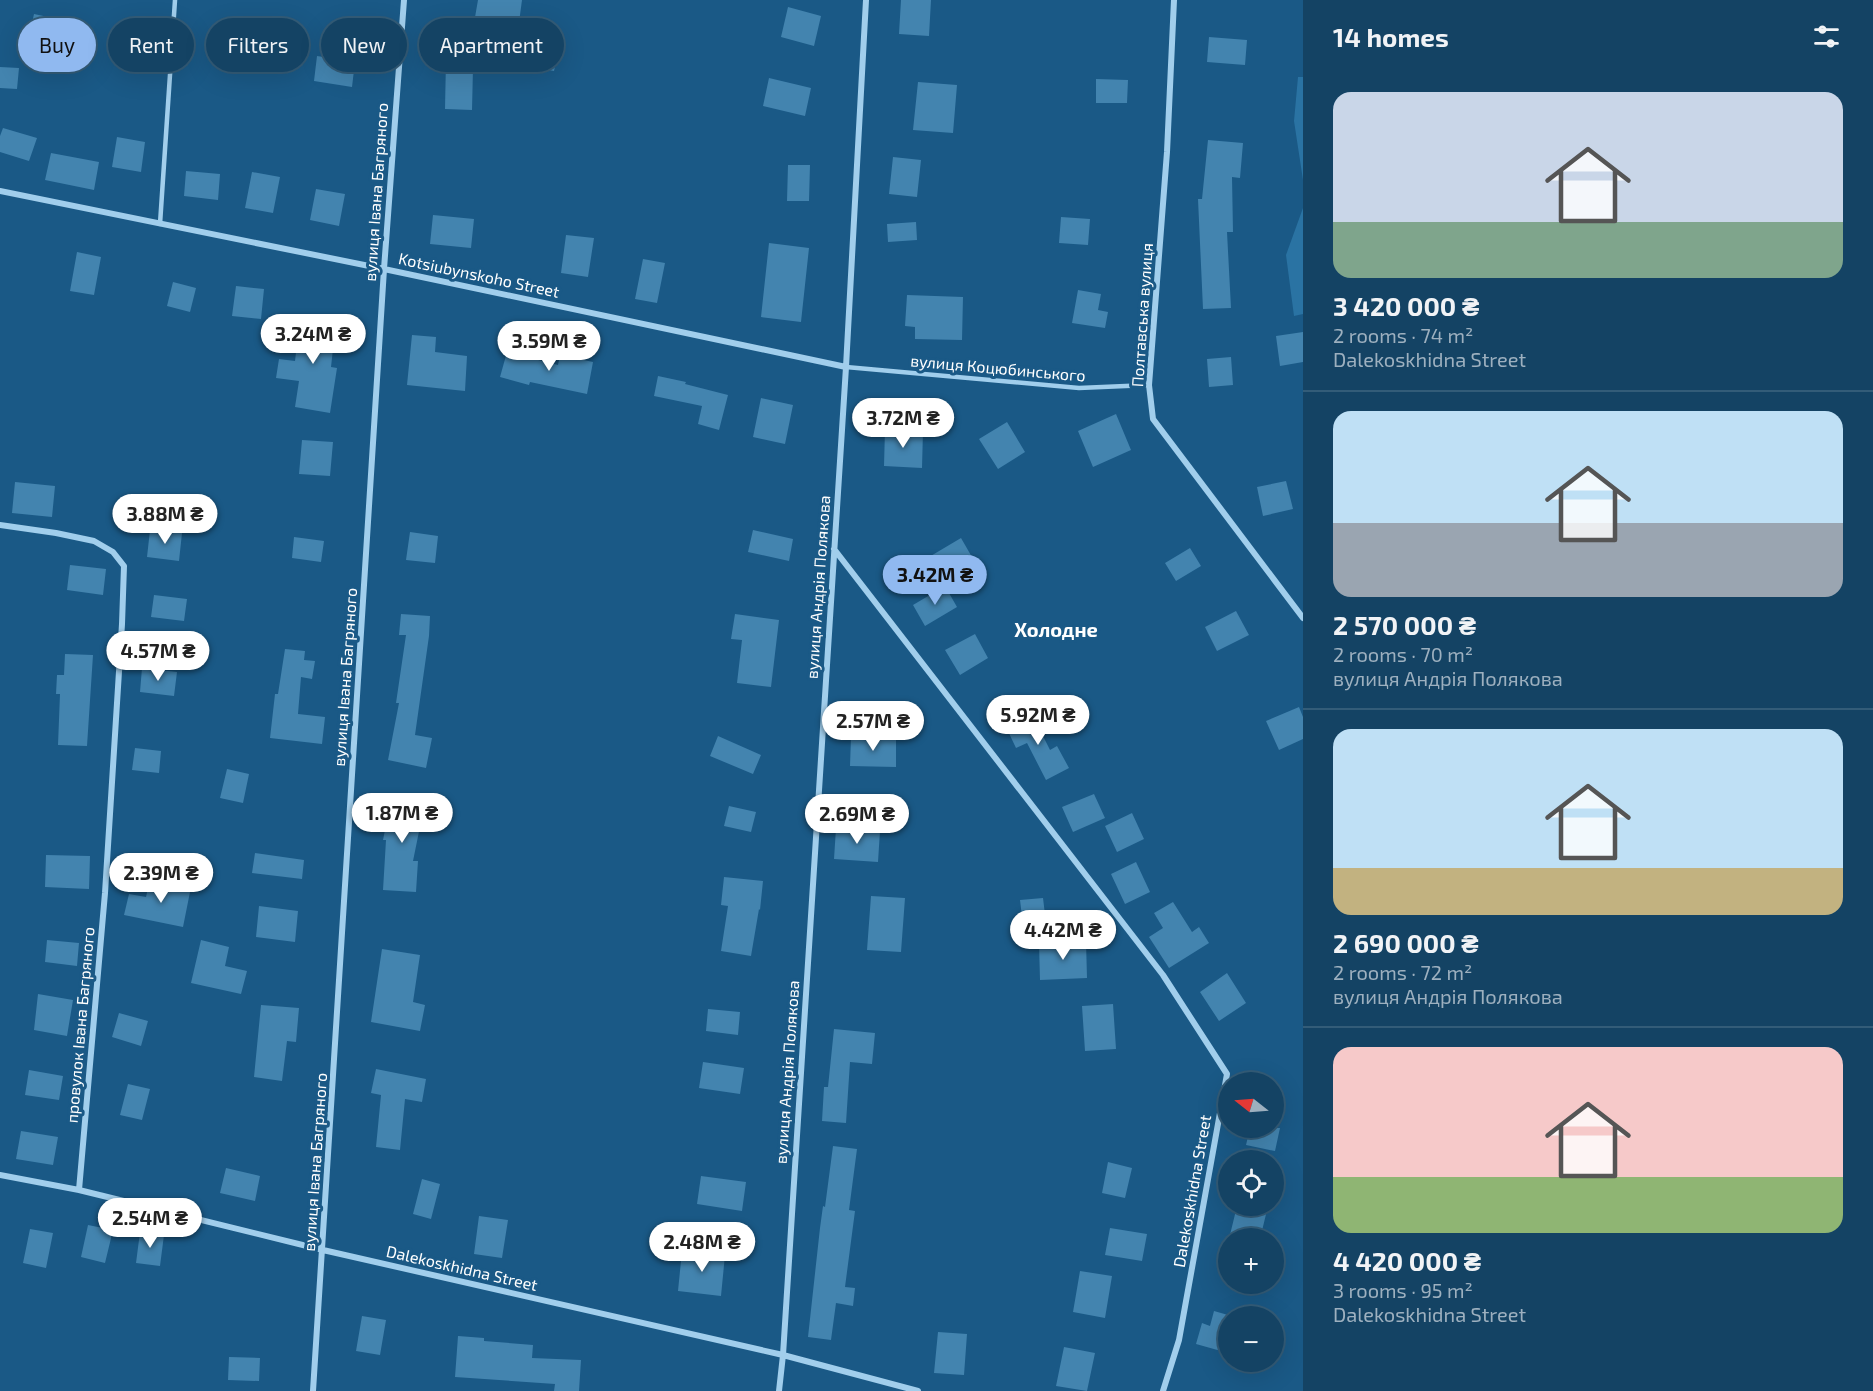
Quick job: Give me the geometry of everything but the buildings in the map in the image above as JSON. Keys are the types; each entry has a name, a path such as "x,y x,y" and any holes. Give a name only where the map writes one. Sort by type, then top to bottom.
{"street":[{"name":"вулиця Івана Багряного","path":"313,1391 384,269 404,0"},
{"name":"вулиця Андрія Полякова","path":"779,1391 846,367 866,0"},
{"name":"Полтавська вулиця","path":"1173,0 1167,152 1149,385 1153,419 1303,618"},
{"name":"Kotsiubynskoho Street","path":"0,191 384,269 846,367"},
{"name":"провулок Івана Багряного","path":"0,525 56,532 94,541 113,552 123,566 122,624 105,893 79,1190"},
{"name":"Dalekoskhidna Street","path":"834,549 1163,975 1227,1074 1179,1340 1163,1391"},
{"name":"Dalekoskhidna Street","path":"0,1175 79,1190 323,1250 783,1355 918,1391"}],"lane":[{"path":"160,224 175,0"},
{"name":"вулиця Коцюбинського","path":"846,367 1078,388 1149,385"}],"shaded area":[{"path":"1298,77 1303,77 1303,180 1294,121"},
{"path":"1303,208 1303,314 1294,316 1286,255"}],"district":[{"name":"Холодне","path":"1056,630"}]}
